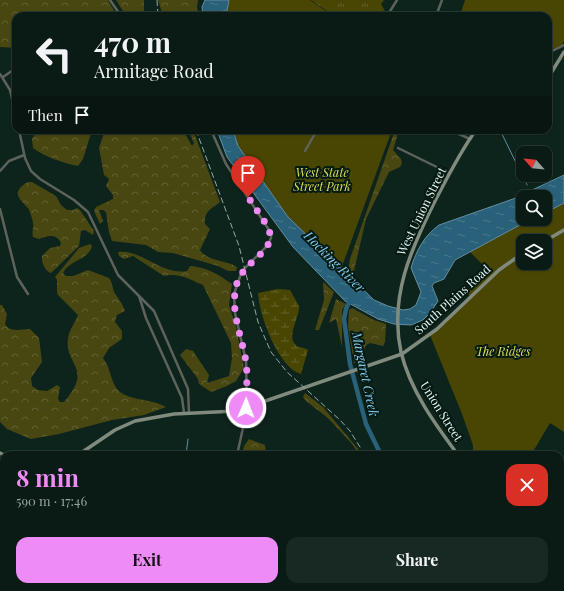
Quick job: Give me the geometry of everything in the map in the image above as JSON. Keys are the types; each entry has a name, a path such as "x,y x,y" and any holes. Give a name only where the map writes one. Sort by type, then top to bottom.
{"main road":[{"path":"552,72 564,52"},
{"name":"West Union Street","path":"402,354 399,336 399,301 404,272 411,250 449,173 473,134"},
{"path":"552,237 564,230"},
{"name":"South Plains Road","path":"84,451 115,430 130,423 148,418 184,413 222,413 245,408 402,354 437,330 498,270 516,258"},
{"name":"Union Street","path":"402,354 419,396 455,451"}],"street":[{"path":"110,0 118,12"},
{"path":"390,12 397,0"},
{"path":"438,12 442,0"},
{"path":"552,51 564,45"},
{"path":"3,77 12,71"},
{"path":"0,74 11,92 12,97"},
{"path":"20,134 24,155 30,168 38,177 74,200 88,212 115,271 153,309 162,326 188,389 189,413"},
{"path":"213,134 226,164 266,224 271,236 267,246 243,270 234,294 234,307 242,339 246,369 243,428 237,451"},
{"path":"305,151 316,134"},
{"path":"459,134 470,139"},
{"path":"398,148 449,173"},
{"path":"0,171 9,161 24,155"},
{"path":"0,209 17,277 28,294"},
{"path":"138,294 142,302 146,318 182,398 184,413"}],"green space":[{"path":"0,0 108,0 115,12 12,12 12,48 0,47"},
{"path":"116,0 144,0 144,12 124,12"},
{"path":"158,0 198,0 198,12 162,12"},
{"path":"229,0 310,0 327,12 227,12"},
{"path":"311,0 384,0 381,4 385,12 328,12"},
{"path":"465,0 564,0 564,41 562,45 552,49 552,12 461,12"},
{"path":"35,134 91,134 83,159 78,166 43,154 33,148 32,139"},
{"path":"104,134 185,134 192,146 194,143 190,134 194,134 220,202 207,213 205,224 210,229 200,250 208,257 237,267 236,271 228,271 218,266 173,253 158,252 146,245 112,241 106,212 99,210 103,221 100,224 94,211 96,207 113,199 113,195 106,186 109,179 104,175 99,148"},
{"name":"West State Street Park","path":"235,134 391,134 341,269 288,217 238,146"},
{"path":"394,134 398,134 393,150 401,159 402,163 400,167 389,172 366,219 354,271 350,274 348,270 350,259"},
{"path":"28,182 32,182 56,196 61,205 67,210 77,208 80,210 94,231 93,235 85,230 81,231 79,246 51,273 44,266 42,256 50,248 60,246 61,243 57,238 51,236 39,239 33,237 33,224 30,212 18,195 18,191 21,187"},
{"name":"The Ridges","path":"564,203 564,432 550,423 533,451 473,451 473,445 462,414 430,335 470,296 466,292 487,269 470,252 516,226 552,226 552,209"},
{"path":"90,244 92,246 90,251 70,265 63,273 66,276 73,276 88,270 109,278 114,292 122,304 125,311 117,315 115,322 122,331 122,339 109,348 103,358 108,366 113,381 117,389 126,396 153,402 166,407 144,415 112,420 59,434 31,439 7,429 0,422 0,305 2,305 7,314 5,324 7,327 13,330 30,329 39,338 42,362 31,378 32,386 38,390 47,391 57,385 60,387 58,399 60,402 64,402 73,390 77,381 76,367 70,355 68,338 78,315 58,295 57,280 55,277 79,248"},
{"path":"118,252 135,254 169,270 187,271 190,266 202,268 232,284 229,305 236,327 244,368 236,381 211,392 199,384 198,379 180,355 186,349 193,351 209,375 207,383 229,376 232,358 231,343 203,285 179,276 164,276 133,256 124,259 119,256"},
{"path":"323,282 334,292 319,330 315,330 324,300"},
{"path":"278,289 290,290 299,306 292,338 297,346 308,350 301,374 293,370 285,362 271,339 262,314 258,293"},
{"path":"336,299 346,304 342,310 342,347 336,319 329,323"},
{"path":"352,308 374,320 386,324 385,342 383,346 370,343 366,345 360,361 354,363 348,326 349,310"},
{"path":"305,393 323,407 360,451 357,451 353,445 328,418 303,397"},
{"path":"249,439 265,445 266,451 243,451 244,446"}],"water":[{"path":"205,0 229,0 227,12 203,12 202,7"},
{"path":"218,134 234,134 238,146 288,217 374,300 403,310 410,309 416,305 421,292 411,268 421,244 434,229 439,225 516,198 516,226 518,226 455,260 444,279 434,283 432,286 438,301 430,313 423,320 411,325 394,324 378,319 345,301 293,247 227,157"},
{"path":"564,175 564,203 552,209 552,190 532,190 552,182"}],"waterway":[{"path":"502,134 516,163"},
{"name":"Margaret Creek","path":"351,298 346,309 344,319 350,364 366,424 379,451"},
{"path":"186,451 188,439"}],"railway":[{"path":"157,0 158,12"},
{"path":"197,134 239,246 258,322 271,352 287,372 340,420 350,431 362,451"}],"route":[{"path":"246,408 247,383 245,356 240,329 235,313 234,294 243,270 267,246 271,237 268,227 248,197"}],"water label":[{"name":"Hocking River","path":"335,261"}]}
